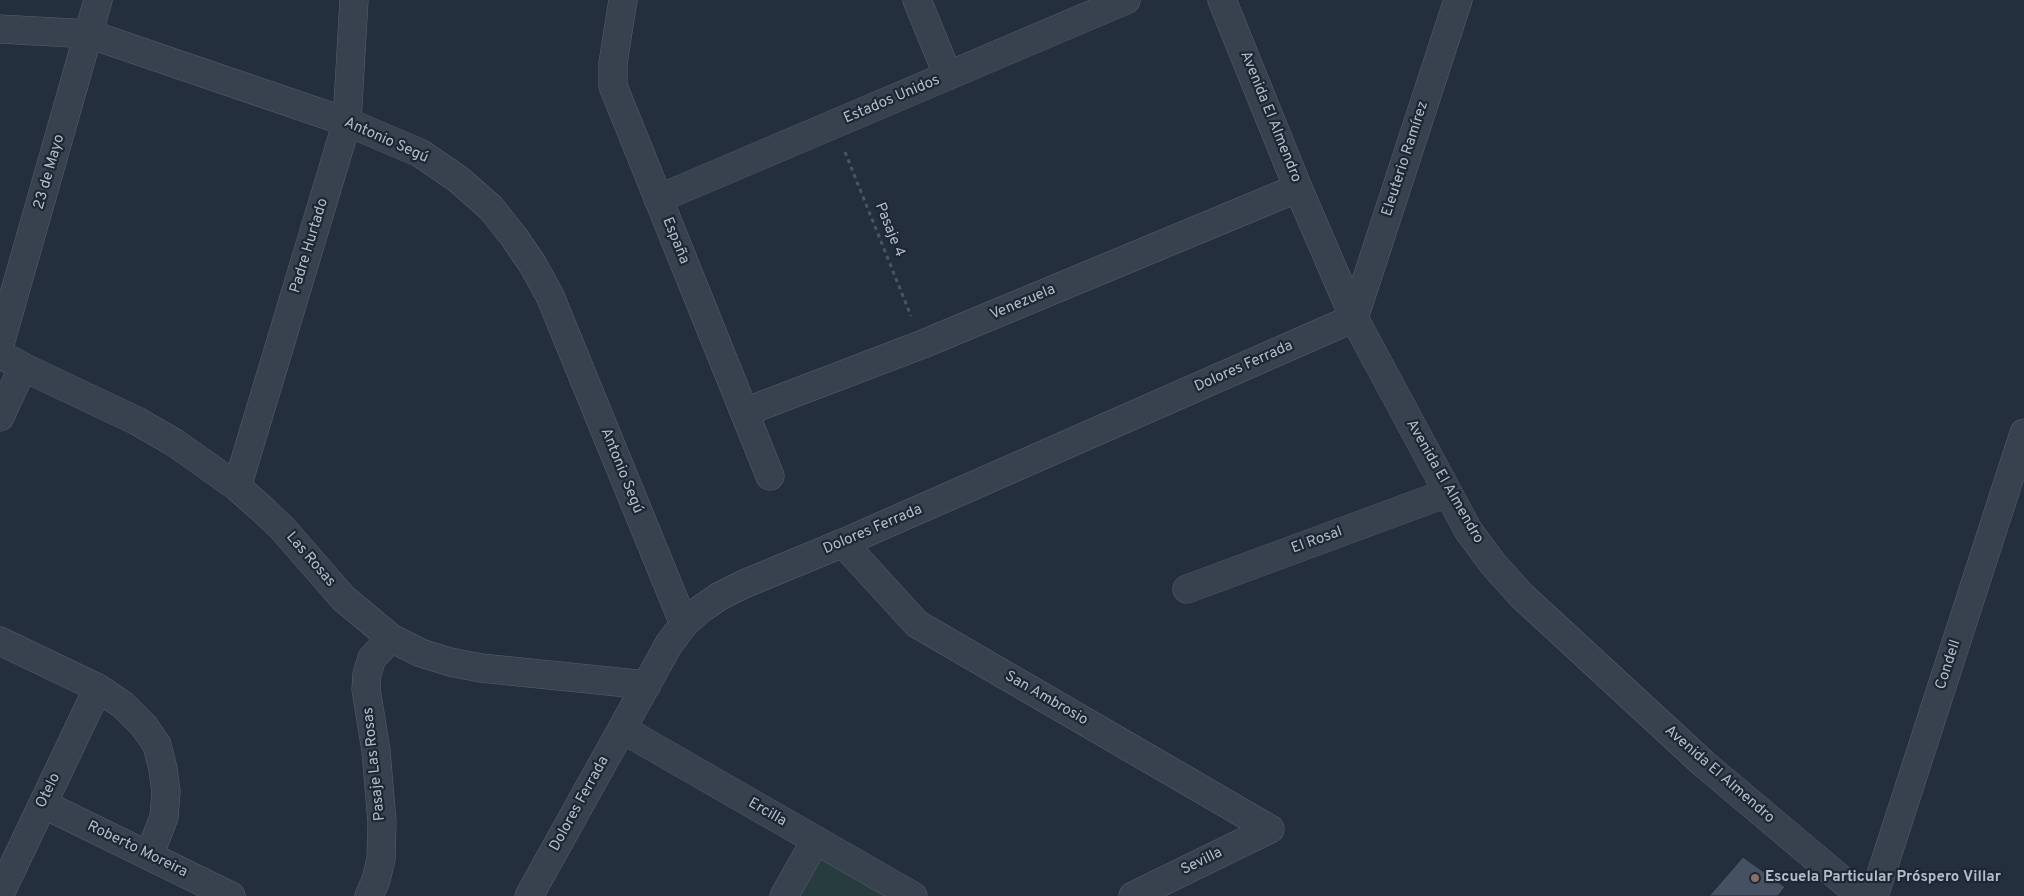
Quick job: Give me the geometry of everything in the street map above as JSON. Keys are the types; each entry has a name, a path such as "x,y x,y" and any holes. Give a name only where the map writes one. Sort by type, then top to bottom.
{"street":[{"name":"23 de Mayo","path":"0,344 90,34 98,0"},
{"name":"Padre Hurtado","path":"237,487 347,122 354,0"},
{"name":"España","path":"623,0 613,63 613,86 770,476"},
{"path":"917,0 948,76"},
{"name":"Estados Unidos","path":"658,199 1126,0"},
{"name":"Avenida El Almendro","path":"1222,0 1298,188 1354,318 1468,530 1522,596 1704,764 1861,896"},
{"name":"Eleuterio Ramírez","path":"1354,318 1458,0"},
{"name":"Antonio Segú","path":"0,29 90,34 347,122 420,153 458,180 492,208 514,236 550,296 684,624"},
{"name":"Venezuela","path":"745,412 923,344 1298,188"},
{"name":"Dolores Ferrada","path":"529,896 669,644 684,624 701,609 720,596 744,584 843,543 1354,318"},
{"path":"0,417 12,360"},
{"name":"Las Rosas","path":"12,360 137,421 175,443 237,487 283,529 343,598 391,638 421,653 450,662 481,668 647,685"},
{"name":"Condell","path":"1874,896 2024,433"},
{"name":"El Rosal","path":"1187,589 1448,493"},
{"name":"San Ambrosio","path":"843,543 917,624 1270,829"},
{"name":"Pasaje Las Rosas","path":"368,896 376,880 381,859 382,822 376,752 366,689 367,674 372,658 391,638"},
{"path":"0,642 98,688 123,706 144,726 157,745 166,792 164,817 149,856"},
{"name":"Otelo","path":"0,894 98,688"},
{"name":"Ercilla","path":"622,729 913,896"},
{"name":"Roberto Moreira","path":"43,804 231,896"},
{"name":"Sevilla","path":"1134,896 1270,829"},
{"path":"784,896 815,841"}],"path":[{"name":"Pasaje 4","path":"834,125 923,344"}],"green space":[{"path":"815,853 892,896 791,896"}],"building":[{"path":"1743,857 1785,887 1778,896 1709,896"}],"place":[{"name":"Escuela Particular Próspero Villar","path":"1755,878"}]}
